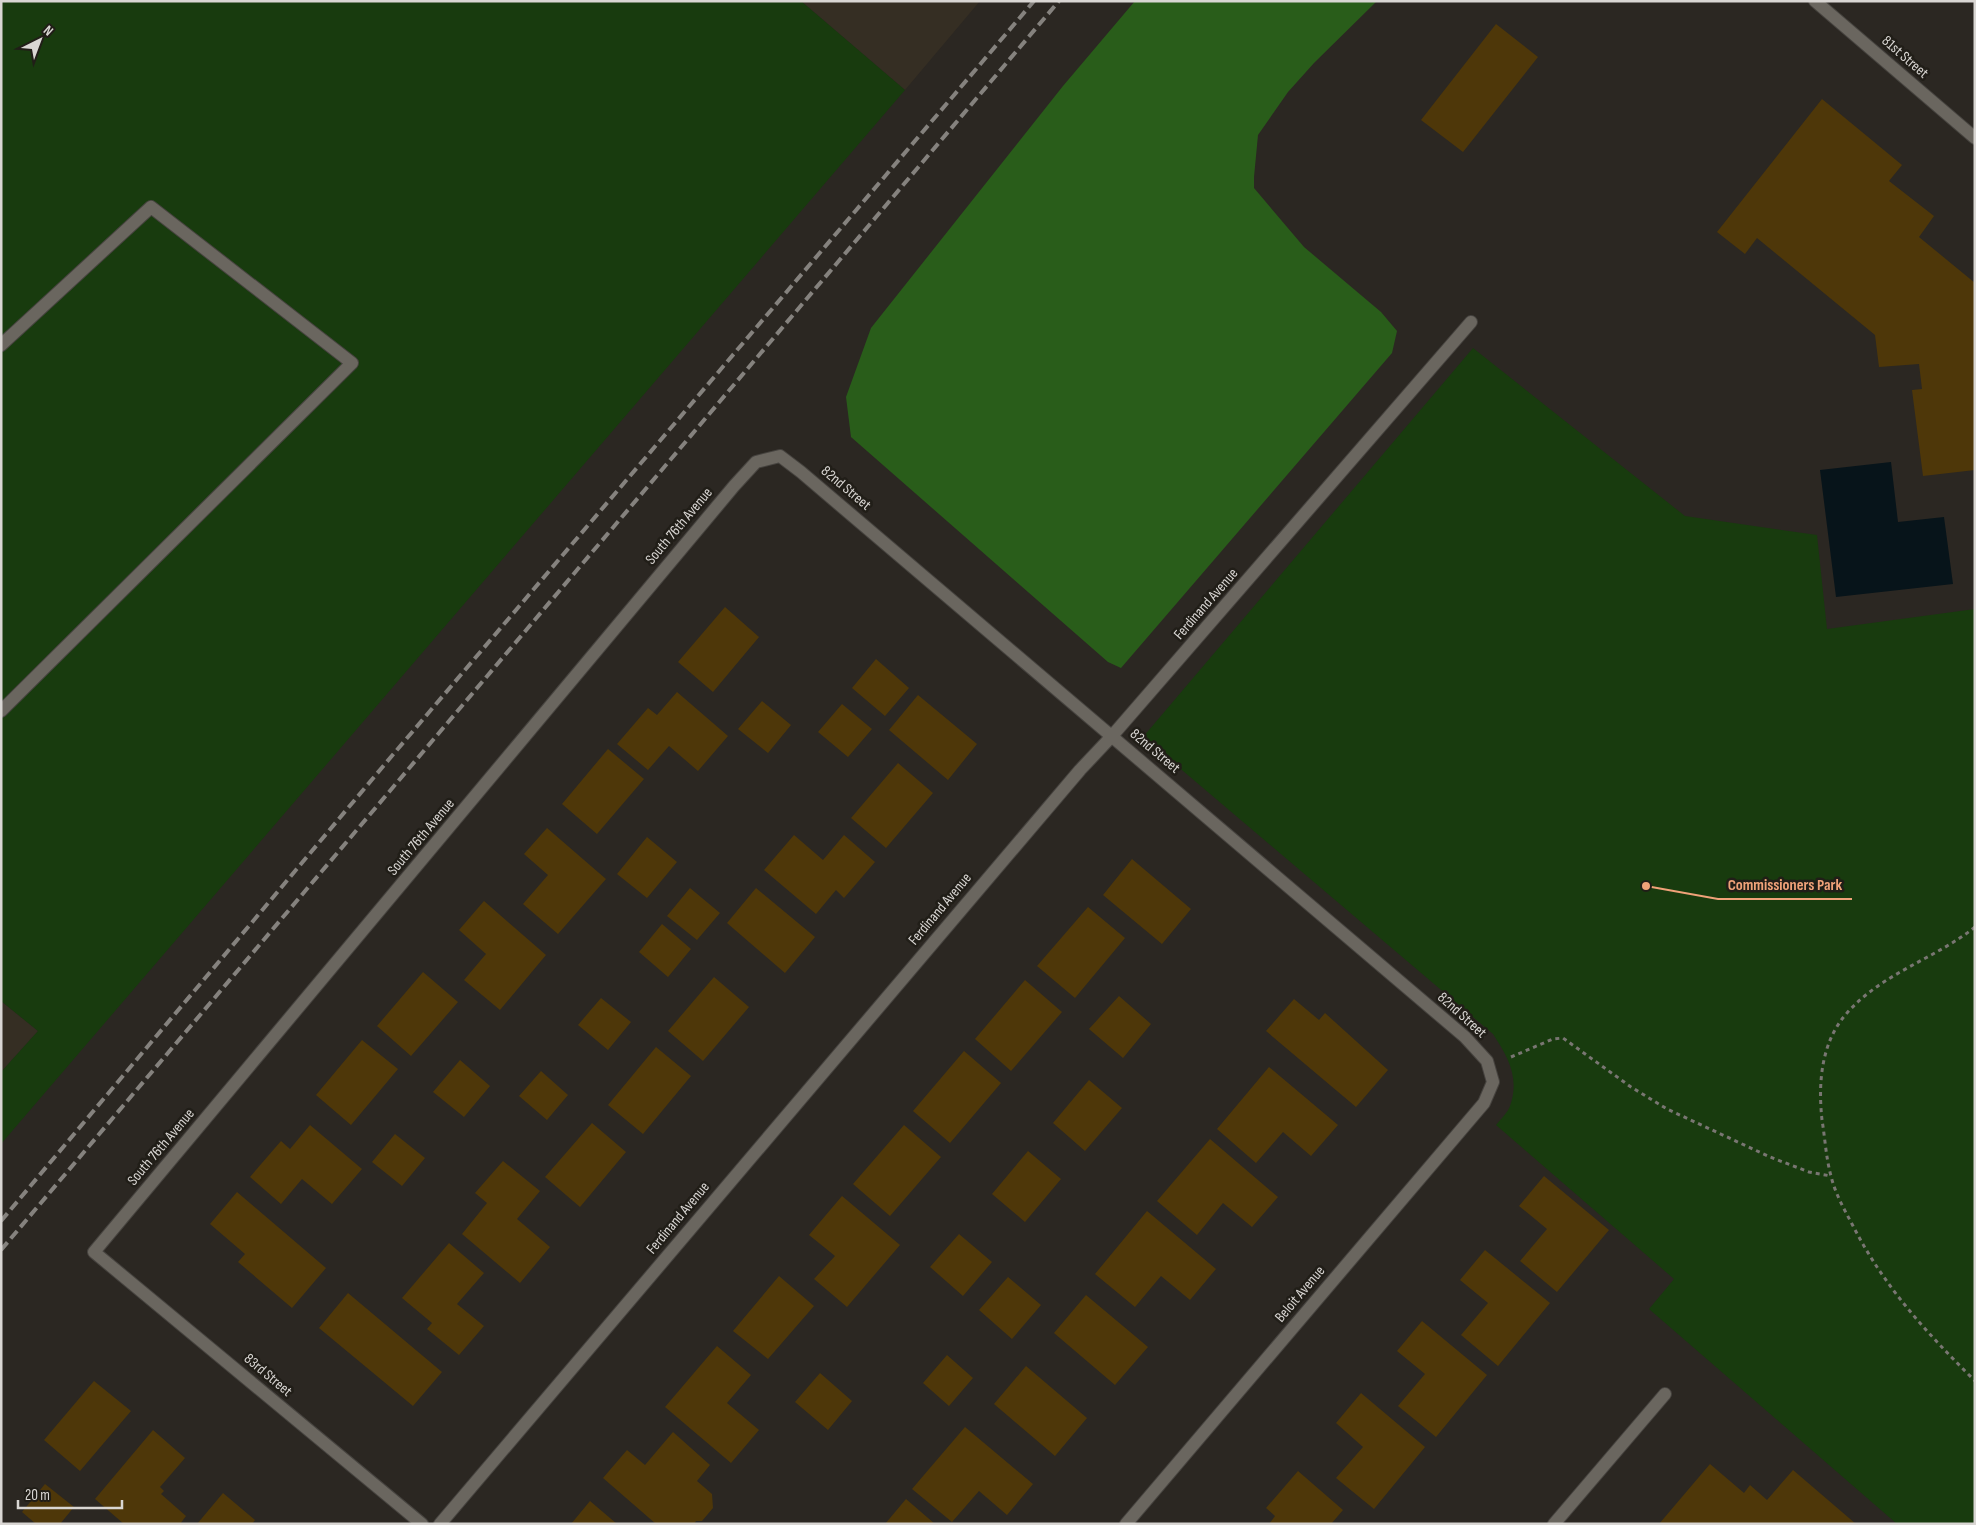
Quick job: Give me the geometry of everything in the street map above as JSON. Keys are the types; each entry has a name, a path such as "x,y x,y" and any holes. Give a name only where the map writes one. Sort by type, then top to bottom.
{"street":[{"name":"81st Street","path":"1815,1 1975,138"},
{"path":"1,345 151,207 352,363 1,711"},
{"name":"Ferdinand Avenue","path":"440,1524 1080,770 1112,736 1471,322"},
{"name":"82nd Street","path":"780,456 809,478 1457,1030 1487,1061 1493,1082"},
{"name":"South 76th Avenue","path":"94,1252 734,486 756,462 780,456"},
{"name":"Beloit Avenue","path":"1126,1524 1484,1103 1493,1082"},
{"name":"83rd Street","path":"94,1252 422,1524"},
{"path":"1554,1524 1665,1394"}],"path":[{"path":"1975,927 1948,946 1901,971 1878,986 1846,1014 1835,1031 1826,1052 1821,1073 1820,1101 1831,1176 1842,1205 1879,1272 1904,1305 1975,1381"},
{"path":"1487,1061 1516,1056 1553,1039 1563,1038 1631,1087 1667,1109 1770,1157 1809,1172 1831,1176"}],"shaded area":[{"path":"801,1 980,1 905,90"},
{"path":"1891,462 1898,522 1944,517 1953,584 1836,597 1820,470"},
{"path":"1,1001 38,1031 1,1072"}],"green space":[{"path":"1,1 801,1 905,90 1,1144 1,1072 38,1031 1,1001"},
{"path":"1135,1 1377,1 1314,63 1288,92 1258,135 1254,188 1304,247 1381,312 1397,331 1392,353 1121,668 1108,662 851,437 846,397 871,328 1063,86"},
{"path":"1473,348 1685,516 1817,535 1827,629 1975,609 1975,1524 1897,1524 1649,1309 1674,1279 1496,1125 1509,1108 1514,1086 1508,1060 1493,1034 1143,737"}],"building":[{"path":"1496,24 1538,57 1463,152 1421,120"},
{"path":"1822,99 1902,165 1889,181 1934,216 1919,237 1975,283 1975,470 1923,476 1912,390 1922,389 1919,364 1879,367 1875,335 1757,238 1745,254 1717,232"},
{"path":"725,607 759,637 713,692 678,662"},
{"path":"876,659 909,688 885,716 852,688"},
{"path":"677,692 728,736 698,771 669,746 648,770 617,744 648,708 657,715"},
{"path":"918,695 977,744 948,780 889,730"},
{"path":"762,701 791,725 768,753 738,729"},
{"path":"842,704 872,729 848,757 818,732"},
{"path":"608,749 644,779 597,834 562,804"},
{"path":"898,763 933,793 886,848 851,818"},
{"path":"547,828 606,879 558,934 523,904 548,875 524,854"},
{"path":"794,835 823,860 844,835 875,862 844,898 836,890 816,914 764,870"},
{"path":"647,837 677,862 647,898 617,874"},
{"path":"1132,859 1191,909 1162,944 1103,895"},
{"path":"690,888 720,913 697,940 667,916"},
{"path":"756,888 815,937 785,973 727,923"},
{"path":"484,901 546,955 500,1010 464,980 486,954 459,930"},
{"path":"1088,907 1125,938 1075,998 1037,966"},
{"path":"662,924 691,949 668,977 639,952"},
{"path":"423,972 458,1002 411,1056 377,1026"},
{"path":"714,977 749,1007 703,1061 668,1031"},
{"path":"1025,980 1062,1012 1011,1071 975,1039"},
{"path":"1119,996 1151,1024 1123,1058 1089,1029"},
{"path":"601,998 631,1022 608,1050 578,1025"},
{"path":"1294,999 1319,1020 1325,1013 1388,1070 1356,1107 1266,1031"},
{"path":"362,1040 398,1069 351,1125 316,1095"},
{"path":"656,1047 691,1076 643,1134 608,1105"},
{"path":"964,1051 1001,1083 950,1143 913,1111"},
{"path":"460,1060 490,1086 464,1117 433,1092"},
{"path":"1269,1067 1338,1125 1311,1156 1283,1132 1256,1163 1217,1129"},
{"path":"541,1071 568,1095 547,1120 519,1096"},
{"path":"1089,1080 1122,1108 1085,1151 1053,1123"},
{"path":"592,1123 626,1152 580,1207 545,1177"},
{"path":"310,1125 362,1169 332,1204 302,1179 281,1204 250,1177 281,1141 290,1149"},
{"path":"904,1125 941,1157 890,1216 853,1184"},
{"path":"395,1134 425,1158 402,1186 372,1162"},
{"path":"1210,1139 1278,1197 1252,1227 1223,1203 1197,1235 1157,1201"},
{"path":"1028,1151 1061,1179 1025,1222 992,1194"},
{"path":"503,1161 540,1191 517,1219 550,1247 520,1283 462,1234 487,1203 475,1193"},
{"path":"1544,1176 1609,1230 1557,1292 1520,1261 1547,1229 1519,1206"},
{"path":"237,1192 326,1268 292,1308 238,1262 245,1254 210,1224"},
{"path":"842,1196 900,1245 847,1307 814,1279 835,1256 809,1235"},
{"path":"1147,1211 1216,1269 1190,1300 1161,1276 1135,1307 1095,1274"},
{"path":"959,1234 992,1262 963,1296 930,1267"},
{"path":"449,1243 484,1273 457,1304 484,1326 459,1355 427,1329 432,1323 402,1298"},
{"path":"1485,1250 1550,1303 1498,1366 1461,1335 1488,1303 1460,1280"},
{"path":"779,1276 814,1306 768,1359 733,1331"},
{"path":"1008,1277 1041,1305 1012,1339 979,1310"},
{"path":"348,1293 442,1372 413,1406 319,1328"},
{"path":"1086,1295 1148,1347 1115,1385 1054,1333"},
{"path":"1422,1321 1487,1375 1436,1437 1398,1406 1425,1374 1397,1351"},
{"path":"717,1346 751,1375 727,1403 759,1430 731,1463 665,1407"},
{"path":"947,1355 973,1378 949,1406 923,1383"},
{"path":"1026,1366 1087,1418 1055,1456 994,1404"},
{"path":"820,1373 852,1401 828,1430 795,1402"},
{"path":"94,1381 131,1411 80,1471 44,1440"},
{"path":"1361,1393 1425,1447 1374,1509 1336,1478 1363,1447 1336,1423"},
{"path":"965,1427 1033,1484 1007,1515 979,1491 952,1522 912,1489"},
{"path":"153,1430 185,1458 160,1487 164,1491 161,1494 186,1516 180,1524 124,1524 95,1499"},
{"path":"673,1432 710,1465 697,1481 712,1494 713,1508 702,1521 696,1521 694,1524 656,1524 603,1478 627,1450 645,1465"},
{"path":"1710,1464 1744,1493 1750,1485 1767,1500 1793,1470 1856,1524 1659,1524"},
{"path":"1298,1471 1343,1510 1331,1524 1269,1524 1275,1516 1266,1508"},
{"path":"45,1484 74,1507 60,1524 36,1524 22,1512"},
{"path":"223,1493 255,1520 252,1524 197,1524"},
{"path":"906,1499 935,1524 885,1524"},
{"path":"590,1501 617,1524 571,1524"}],"railway":[{"path":"1,1221 385,764 1034,1"},
{"path":"1,1250 1059,1"}],"place":[{"name":"Commissioners Park","path":"1646,886"}]}
